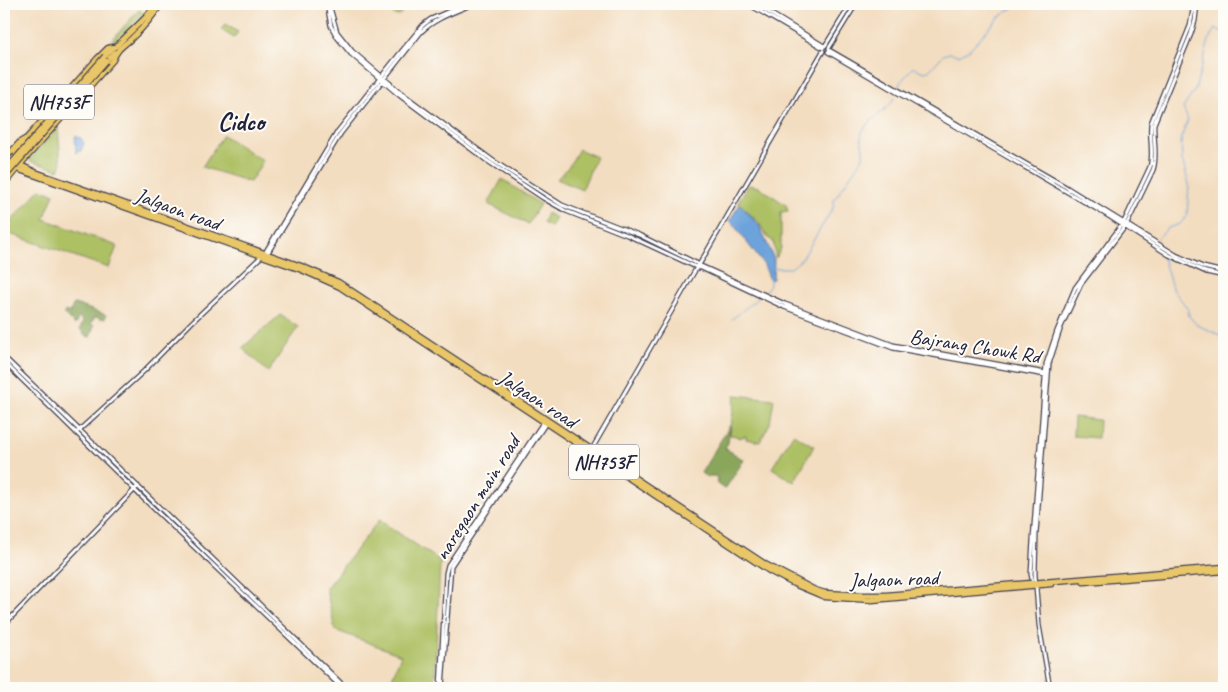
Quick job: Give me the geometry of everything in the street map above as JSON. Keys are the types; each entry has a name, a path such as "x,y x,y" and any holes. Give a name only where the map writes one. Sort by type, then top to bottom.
{"highway":[{"name":"NH753F","path":"18,167 113,60 115,49 156,4"},
{"name":"NH753F","path":"4,160 20,142 27,138 108,48 115,49 132,38 162,4"},
{"path":"4,172 106,58"},
{"path":"4,178 106,58"},
{"path":"4,164 18,167"},
{"path":"4,168 18,167"},
{"name":"Jalgaon road","path":"18,167 265,255 340,287 546,421 772,572 815,594 825,597 872,600 1034,584"},
{"name":"Jalgaon road","path":"546,421 592,449 765,564 815,590 837,594 886,595 1224,569"}],"main road":[{"path":"106,58 115,49"},
{"path":"25,159 21,159 15,153 27,138"},
{"path":"4,185 18,167"}],"street":[{"name":"Bajrang Chowk Rd","path":"328,4 331,26 350,54 462,139 549,197 577,212 647,239 699,266 785,304 893,345 1046,374"},
{"path":"381,79 423,25 431,19 465,4"},
{"path":"79,431 144,371 192,322 265,255 335,134 427,26 440,18 473,4"},
{"path":"748,4 1189,262 1224,272"},
{"path":"755,4 826,49"},
{"path":"592,449 851,4"},
{"path":"826,49 856,4"},
{"path":"1050,688 1034,584 1033,538 1046,374 1055,336 1075,288 1124,224 1155,162 1154,124 1191,34 1195,21 1195,4"},
{"path":"1124,224 1179,260 1206,272 1224,276"},
{"path":"4,357 79,431 134,490 344,688"},
{"path":"4,362 138,486 236,585"},
{"name":"naregaon main road","path":"441,688 451,566 546,421"},
{"path":"4,625 138,486"}],"green space":[{"path":"398,4 408,4 400,15 396,16 392,13"},
{"path":"139,10 144,13 99,56 17,147 6,162 4,161 58,99"},
{"path":"225,24 238,32 234,38 221,30"},
{"path":"58,127 61,165 59,170 30,161 30,159"},
{"path":"223,135 263,161 250,182 202,167"},
{"path":"579,149 596,157 582,190 557,179 569,166"},
{"path":"502,179 540,204 528,224 488,204"},
{"path":"749,185 759,187 786,205 788,211 781,212 781,248 776,258 773,241 768,238 759,223 738,202"},
{"path":"40,189 54,194 44,219 117,246 109,268 4,232 4,229"},
{"path":"547,213 556,218 551,227 543,223"},
{"path":"75,304 106,315 105,319 95,317 91,323 94,326 90,337 86,336 80,329 83,322 80,318 78,317 76,324 74,324 64,314 65,311 70,313"},
{"path":"280,315 298,327 268,372 242,348"},
{"path":"735,395 774,399 770,423 760,442 746,439 746,436 738,438 737,436 730,435"},
{"path":"1074,417 1099,420 1098,438 1073,436"},
{"path":"730,425 728,443 725,448 744,460 725,489 718,484 716,476 709,476 708,478 701,473"},
{"path":"793,434 814,446 794,482 772,468"},
{"path":"379,520 442,562 440,565 434,688 388,688 401,655 335,630 326,588"}],"water":[{"path":"75,136 81,138 84,143 81,151 76,153"},
{"path":"740,204 759,225 774,259 773,279 770,280 764,265 730,220"}],"waterway":[{"path":"899,86 913,67 924,72 929,71 943,55 949,53 959,55 970,49 998,18 1019,4"},
{"path":"1157,239 1168,228 1180,224 1187,216 1189,184 1182,160 1181,138 1188,120 1183,108 1195,90 1210,37 1215,29 1224,32"},
{"path":"781,268 791,268 802,259 833,208 834,200 862,159 861,138 864,128 888,107 895,97"},
{"path":"1161,251 1172,288 1188,309 1189,316 1197,325 1224,337"},
{"path":"772,268 780,268"},
{"path":"766,291 770,284 770,278"},
{"path":"732,319 758,298"}],"district":[{"name":"Cidco","path":"241,121"}]}
